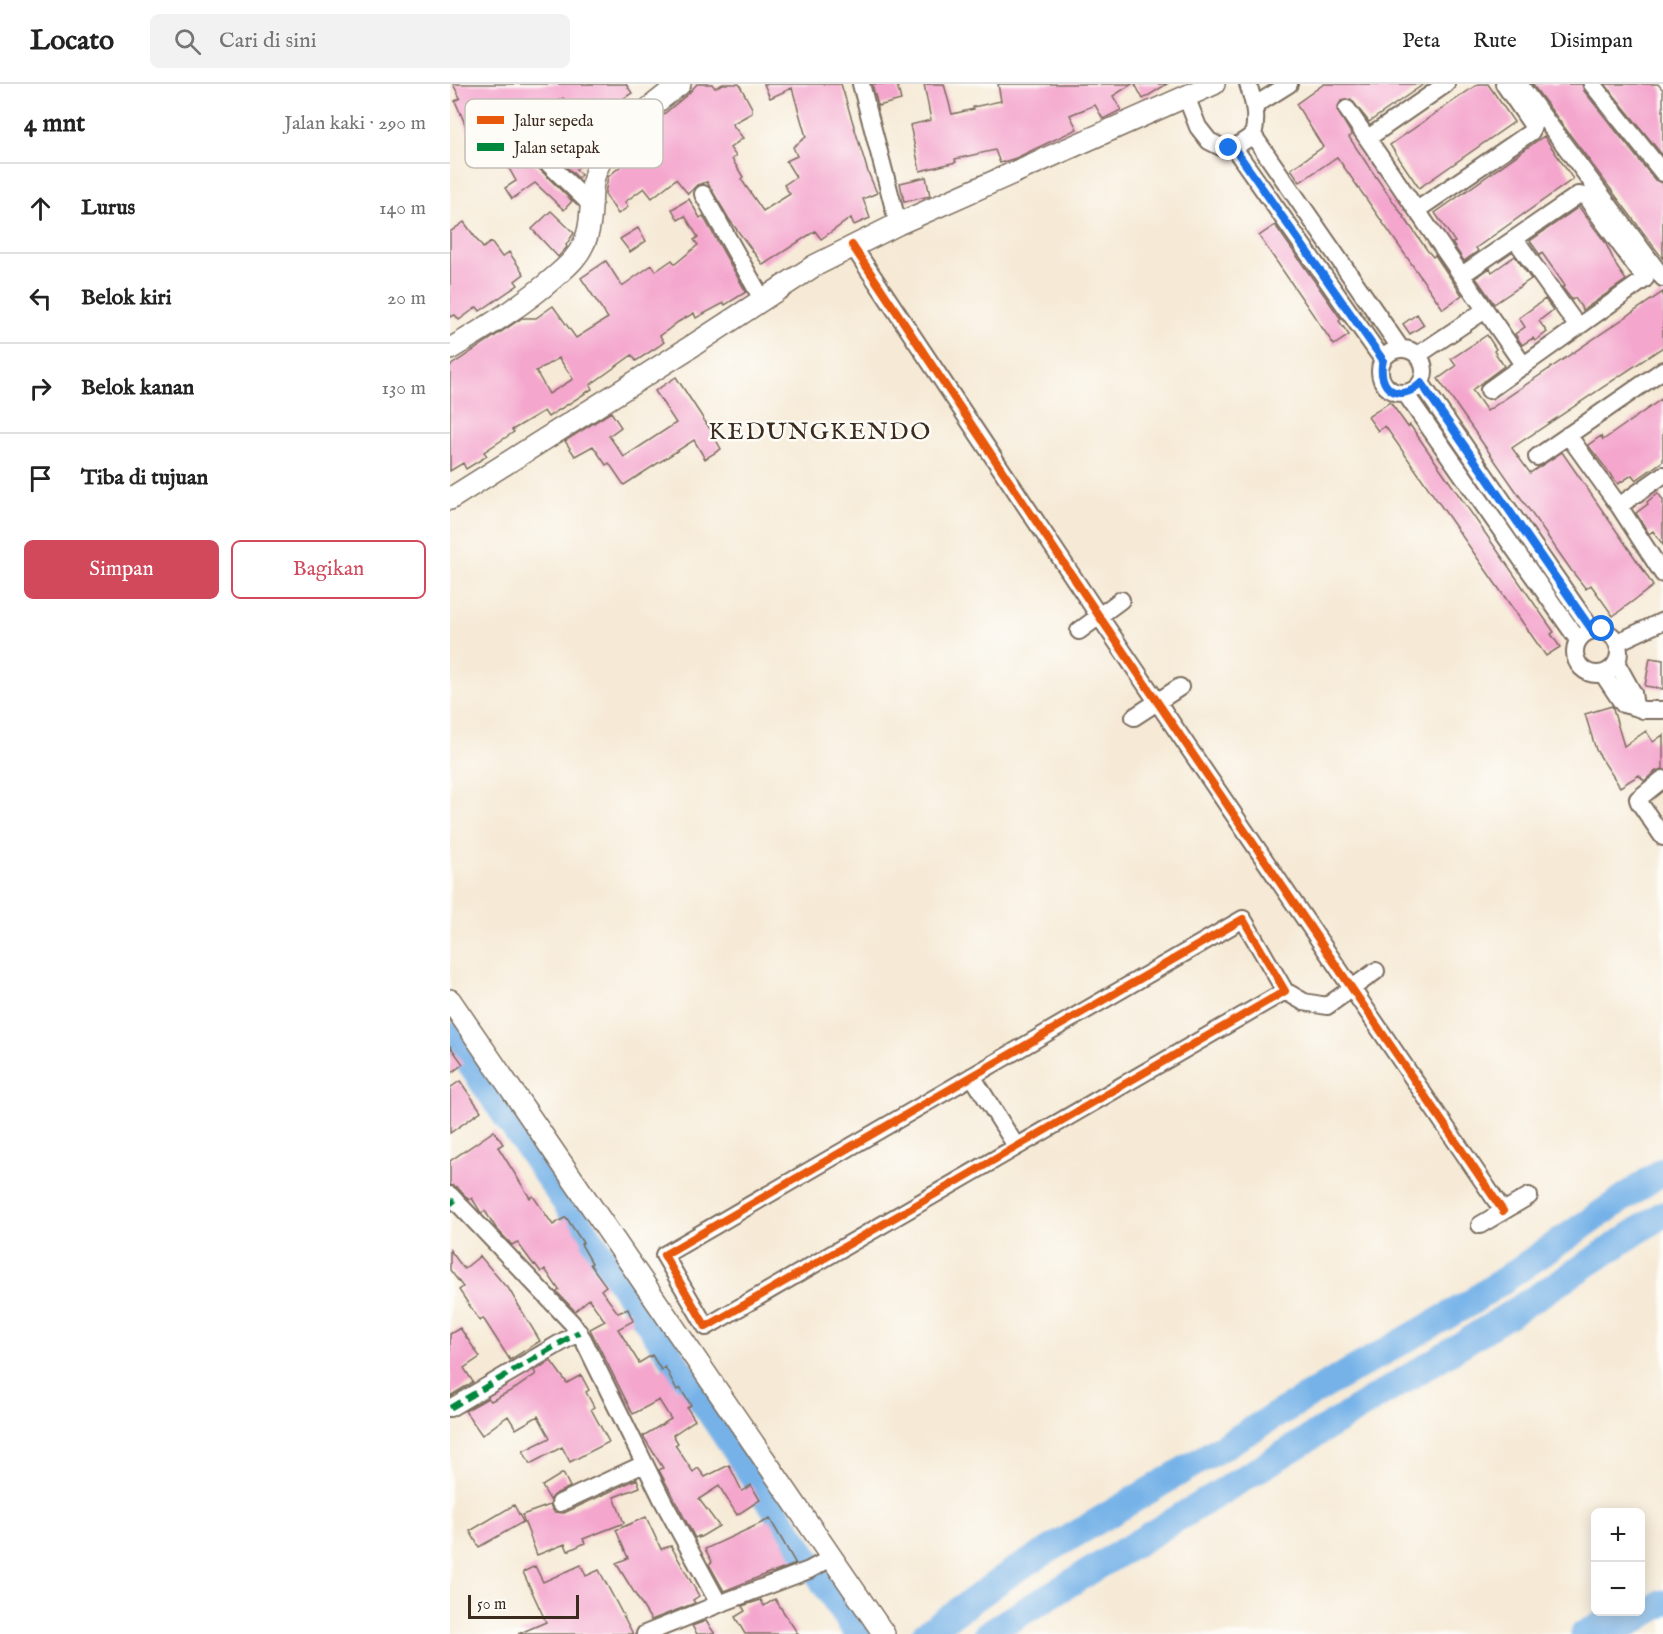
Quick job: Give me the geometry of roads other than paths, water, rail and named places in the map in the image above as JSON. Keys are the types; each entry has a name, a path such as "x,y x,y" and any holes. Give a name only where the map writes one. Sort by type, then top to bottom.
{"street":[{"path":"662,99 680,84"},
{"path":"861,84 898,224"},
{"path":"450,499 814,266 852,245 1214,84"},
{"path":"1186,96 1198,127 1206,139 1221,147 1234,148 1253,135 1257,121 1248,84"},
{"path":"1254,106 1289,84"},
{"path":"1368,138 1446,84"},
{"path":"1417,210 1531,132 1533,126 1504,84"},
{"path":"1519,84 1663,278"},
{"path":"1592,84 1663,173"},
{"path":"1347,110 1524,366"},
{"path":"1253,135 1401,349"},
{"path":"1234,148 1383,360"},
{"path":"1256,181 1275,167"},
{"path":"553,168 591,205"},
{"path":"450,349 513,310 569,264 586,240 598,168"},
{"path":"703,194 762,299"},
{"path":"1462,275 1578,195 1582,195 1585,196 1645,279 1489,390"},
{"path":"1515,239 1578,327"},
{"path":"852,245 1099,616 1503,1211"},
{"path":"1418,355 1485,310"},
{"path":"1401,349 1410,350 1418,355 1424,364 1421,383 1414,390 1405,393 1393,391 1383,383 1380,372 1383,360 1390,352 1401,349"},
{"path":"1537,457 1663,370"},
{"path":"1421,383 1592,630"},
{"path":"1405,393 1578,640"},
{"path":"1568,435 1663,574"},
{"path":"1618,506 1663,475"},
{"path":"1079,631 1121,600"},
{"path":"1618,642 1663,620"},
{"path":"1602,629 1611,634 1618,642 1620,653 1617,664 1603,674 1592,674 1583,669 1576,661 1575,651 1578,640 1592,630 1602,629"},
{"path":"1617,664 1633,693 1635,707"},
{"path":"1603,674 1623,704 1642,710 1663,710"},
{"path":"1134,717 1180,687"},
{"path":"1663,779 1638,799 1663,837"},
{"path":"1284,991 705,1327 664,1255 1243,919 1284,991 1304,1002 1328,1006 1376,971"},
{"path":"450,1000 829,1559 884,1634"},
{"path":"972,1076 1017,1146"},
{"path":"1480,1225 1529,1196"},
{"path":"452,1200 579,1332 644,1464 719,1604"},
{"path":"450,1408 579,1332"},
{"path":"560,1503 644,1464"},
{"path":"645,1634 809,1570 829,1559"}],"waterway":[{"path":"450,1035 711,1414 858,1634"},
{"path":"925,1634 1012,1572 1335,1380 1470,1303 1663,1171"},
{"path":"987,1634 1496,1323 1663,1214"},
{"path":"1612,1634 1663,1603"},
{"path":"1584,1634 1618,1616"}],"district":[{"name":"KEDUNGKENDO","path":"820,432"}]}
